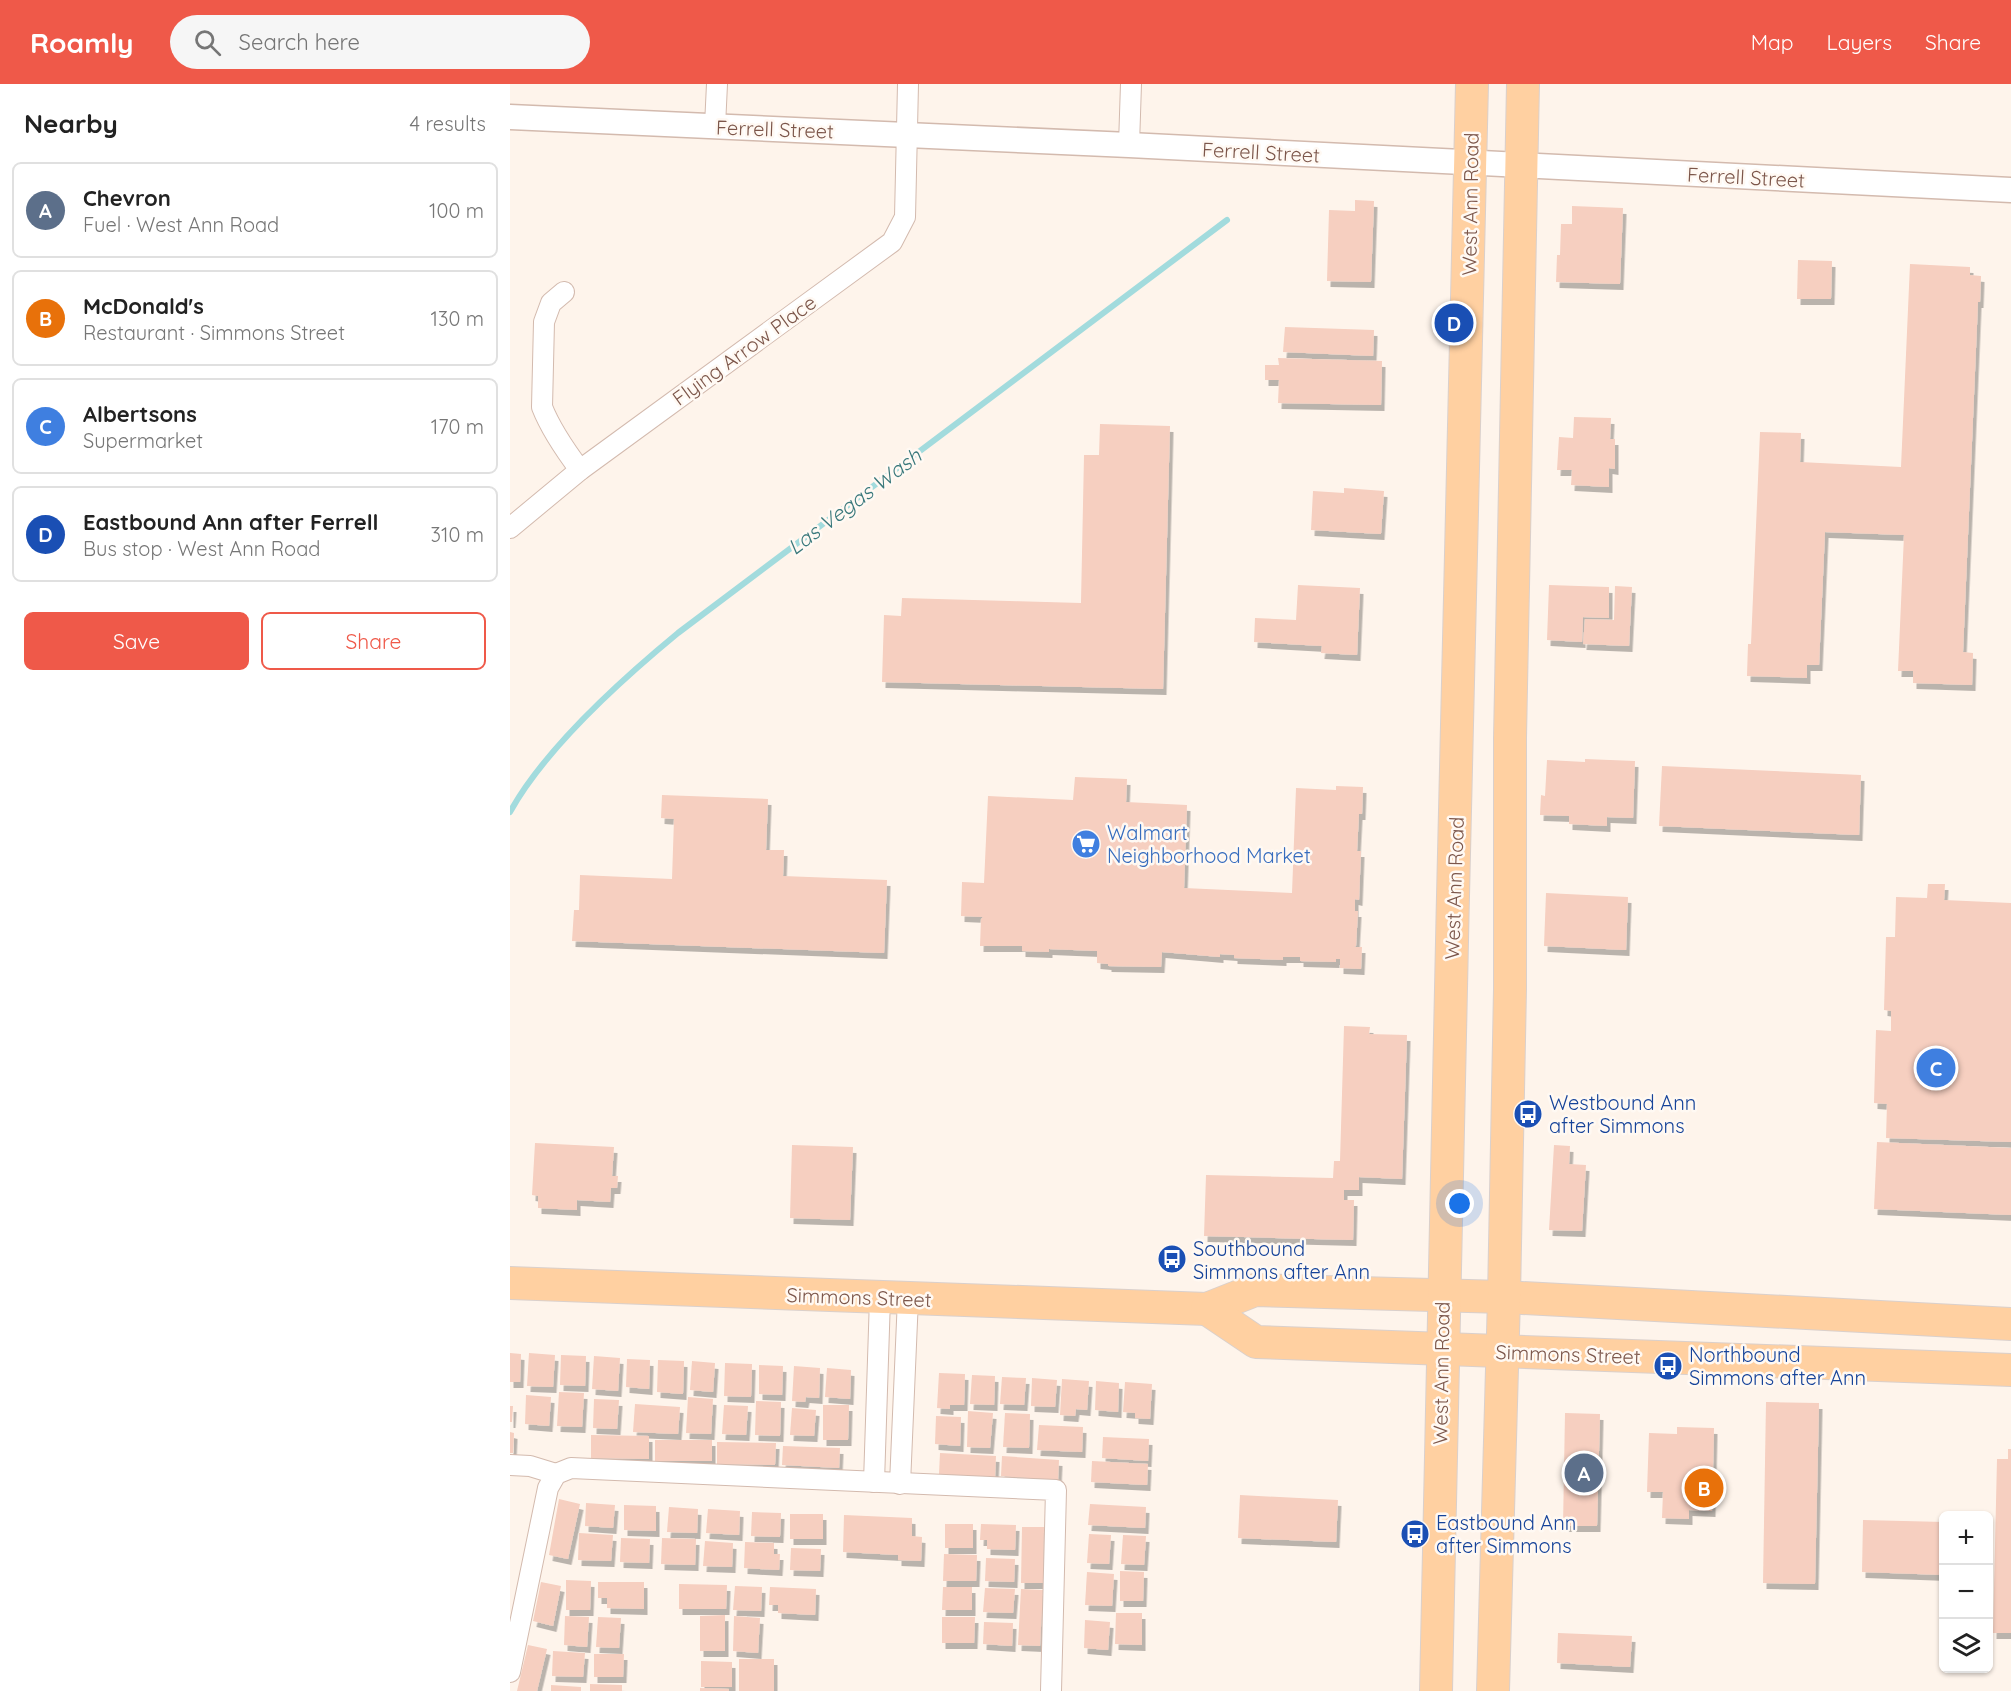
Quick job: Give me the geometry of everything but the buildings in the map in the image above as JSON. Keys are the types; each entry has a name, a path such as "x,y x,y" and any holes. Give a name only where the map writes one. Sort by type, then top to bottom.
{"main road":[{"name":"West Ann Road","path":"1436,1691 1442,1295 1459,738 1472,84"},
{"path":"1493,1691 1510,989 1510,738 1523,84"},
{"path":"1459,738 1510,738"},
{"name":"Simmons Street","path":"510,1284 1207,1309 1254,1290 1442,1295 2011,1324"},
{"name":"Simmons Street","path":"1207,1309 1257,1342 2011,1370"}],"street":[{"path":"716,126 717,84"},
{"name":"Flying Arrow Place","path":"510,528 580,470 892,242 905,217 908,84"},
{"path":"1129,145 1131,84"},
{"name":"Ferrell Street","path":"510,117 907,134 2011,190"},
{"path":"564,292 551,303 544,322 542,407 546,419 580,470"},
{"path":"874,1482 894,1298"},
{"path":"894,1298 900,1484"},
{"path":"510,1465 530,1466 556,1474"},
{"path":"510,1672 548,1488 556,1474 571,1468 1056,1490 1051,1691"}],"waterway":[{"name":"Las Vegas Wash","path":"510,812 543,763 564,739 609,693 678,633 1227,220"}],"place":[{"name":"Eastbound Ann after Ferrell","path":"1454,323"},
{"name":"Walmart Neighborhood Market","path":"1086,844"},
{"name":"Albertsons","path":"1936,1068"},
{"name":"Westbound Ann after Simmons","path":"1528,1114"},
{"name":"Southbound Simmons after Ann","path":"1172,1259"},
{"name":"Northbound Simmons after Ann","path":"1668,1366"},
{"name":"Chevron","path":"1584,1473"},
{"name":"McDonald's","path":"1704,1488"},
{"name":"Eastbound Ann after Simmons","path":"1415,1534"}]}
